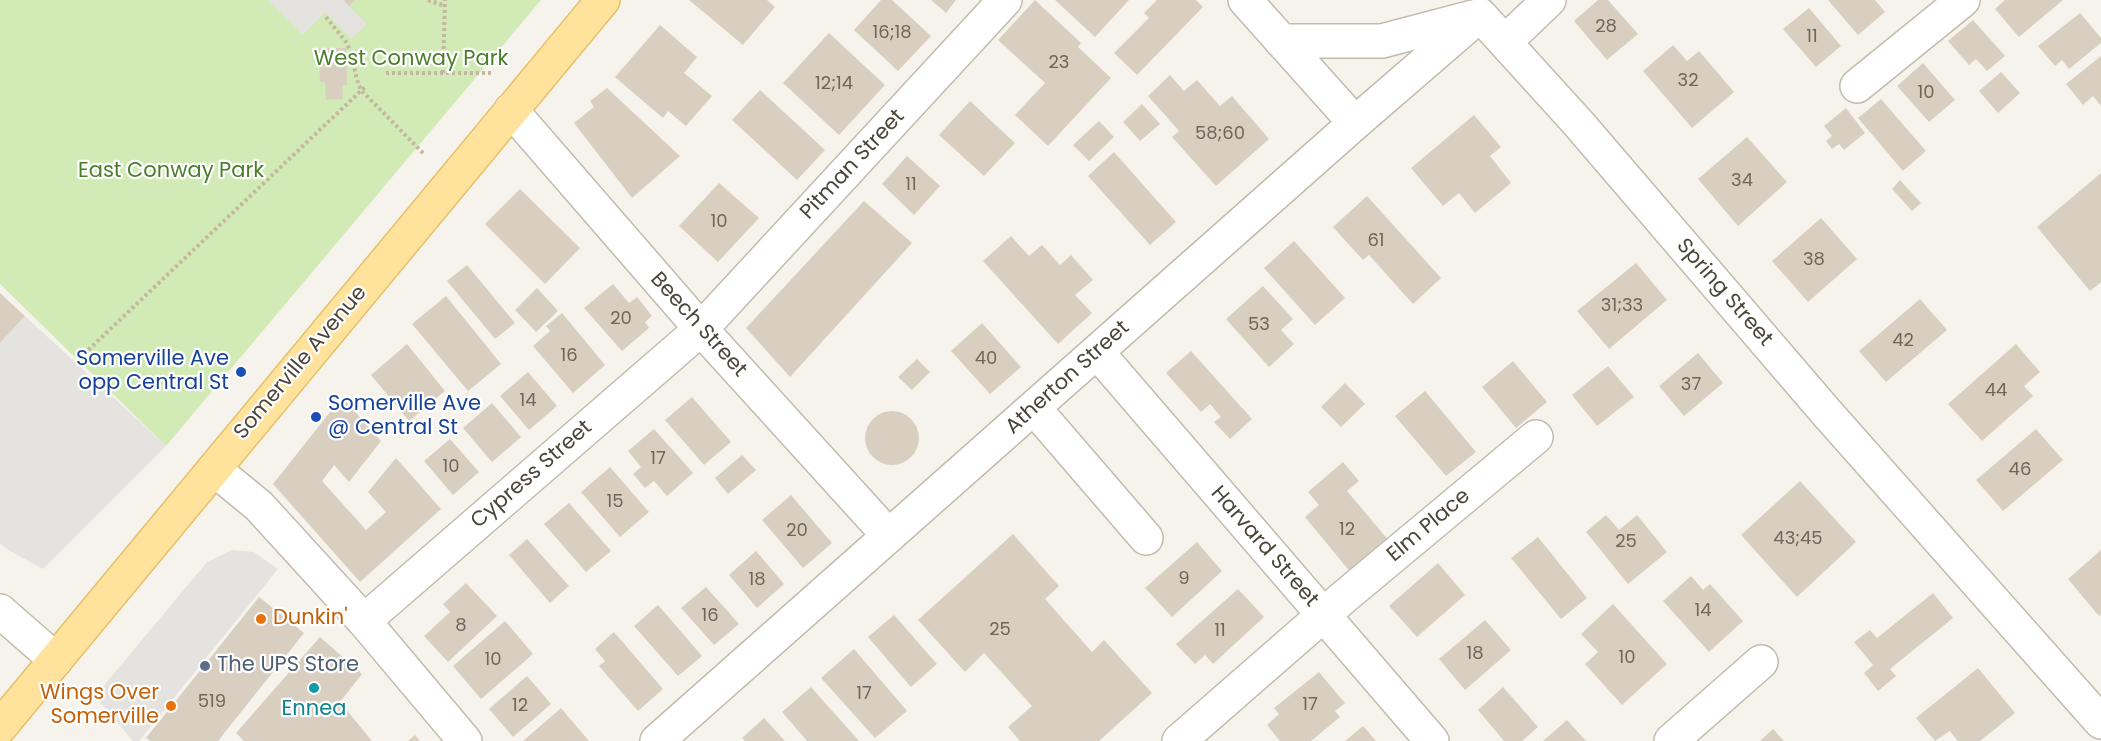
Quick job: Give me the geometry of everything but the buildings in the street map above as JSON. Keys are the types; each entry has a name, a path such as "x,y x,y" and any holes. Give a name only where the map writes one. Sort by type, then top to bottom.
{"main road":[{"name":"Somerville Avenue","path":"0,727 603,0"}],"street":[{"name":"Pitman Street","path":"701,329 1005,0"},
{"path":"1245,0 1355,123"},
{"path":"1505,42 1549,0"},
{"path":"1857,86 1963,0"},
{"path":"1281,41 1382,41 1480,8"},
{"name":"Spring Street","path":"1480,8 1505,42 1579,124 1826,412 2101,722"},
{"name":"Atherton Street","path":"657,741 1355,123 1480,8"},
{"name":"Beech Street","path":"511,110 701,329 889,536"},
{"name":"Cypress Street","path":"364,621 701,329"},
{"name":"Harvard Street","path":"1097,352 1432,741"},
{"path":"1035,408 1146,538"},
{"name":"Elm Place","path":"1179,741 1322,616 1536,437"},
{"path":"214,469 259,506 364,621 465,741"},
{"path":"0,611 56,660"},
{"path":"1671,741 1761,662"}],"path":[{"path":"428,0 445,6"},
{"path":"443,73 446,0"},
{"path":"326,16 346,42 362,90 424,154"},
{"path":"386,73 491,73"},
{"path":"84,354 366,86"}],"green space":[{"name":"East Conway Park","path":"0,0 541,0 166,446 0,284"}],"shaded area":[{"path":"268,0 343,0 367,24 351,39 325,12 303,35"},
{"path":"25,316 166,446 43,569 0,543 0,343"},
{"path":"232,550 254,552 278,569 139,741 133,741 95,696 207,562"}],"place":[{"name":"Somerville Ave opp Central St","path":"241,372"},
{"name":"Somerville Ave @ Central St","path":"316,417"},
{"name":"Dunkin'","path":"261,619"},
{"name":"The UPS Store","path":"205,666"},
{"name":"Ennea","path":"314,688"},
{"name":"Wings Over Somerville","path":"171,706"}],"park label":[{"name":"West Conway Park","path":"411,60"}]}
